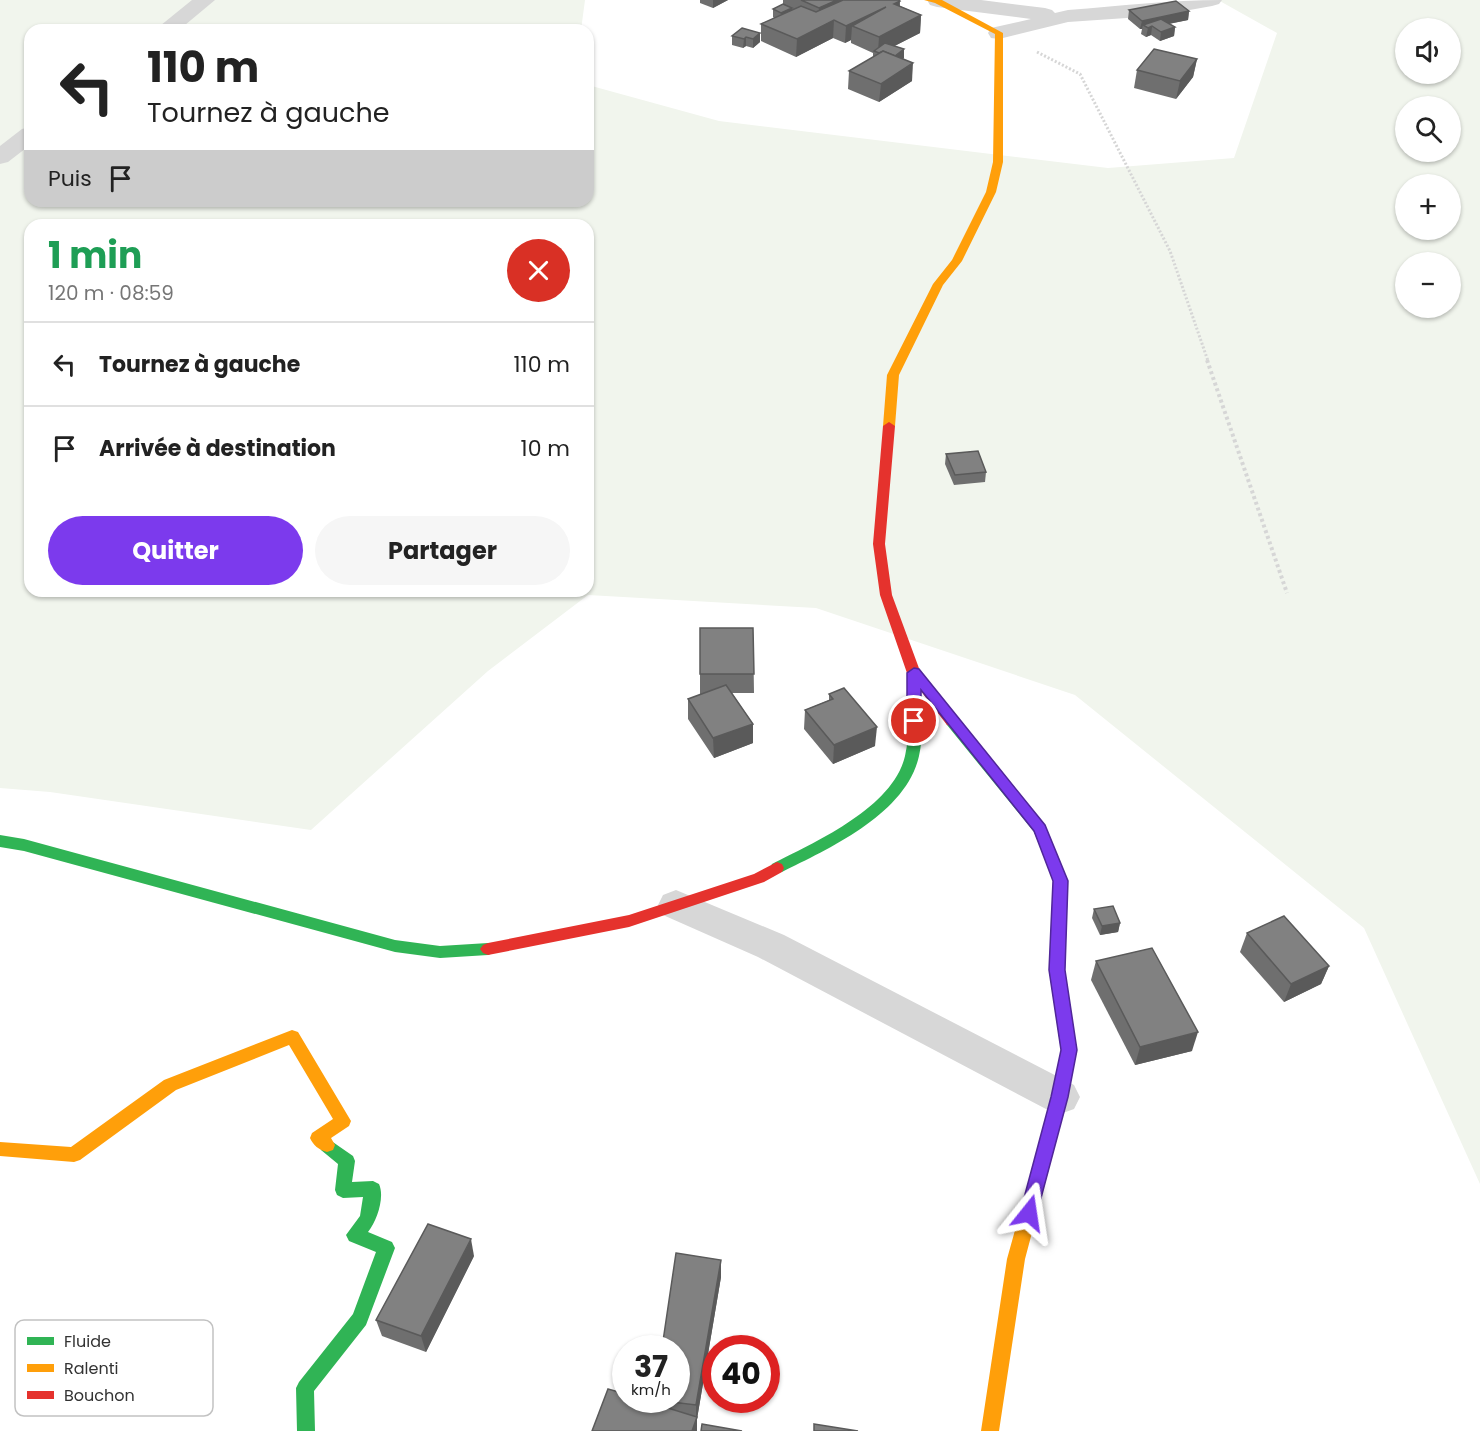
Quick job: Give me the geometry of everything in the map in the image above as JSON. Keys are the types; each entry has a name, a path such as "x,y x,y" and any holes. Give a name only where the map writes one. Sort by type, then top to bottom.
{"street":[{"path":"174,24 206,0"},
{"path":"932,1 999,33 1068,16 1156,9 1212,0"},
{"path":"932,1 992,4 1068,16"},
{"path":"990,1431 1016,1259 1060,1097 1069,1050 1057,970 1061,881 1040,829 914,673 885,595 879,544 893,375 938,284 957,261 991,192 998,162 999,33"},
{"path":"0,157 24,139"},
{"path":"0,841 24,845 384,943 440,952 491,949 629,921 769,873 840,836 891,795 912,758 914,673"},
{"path":"676,905 790,955 1060,1097"},
{"path":"0,1149 74,1155 170,1084 292,1037 343,1120 318,1138 347,1161 343,1190 373,1189 368,1218 355,1235 386,1248 360,1319 305,1388 306,1431"}],"path":[{"path":"999,33 1080,74 1086,84 1170,251 1287,594"}],"shaded area":[{"path":"0,0 585,0 582,24 24,24 24,207 594,207 594,87 719,121 1108,168 1234,158 1277,33 1218,0 1480,0 1480,1184 1364,928 1075,695 816,608 594,595 594,219 24,219 24,597 585,597 488,671 311,830 50,792 0,788"}],"building":[{"path":"801,0 837,0 819,8"},
{"path":"843,0 899,0 894,4 921,15 879,37 852,26 886,7 846,26 834,20 797,39 761,24 801,6 816,12"},
{"path":"1176,1 1189,11 1142,21 1129,10"},
{"path":"783,4 792,8 781,13 773,9"},
{"path":"1161,19 1175,27 1161,32 1152,26 1148,28 1143,25"},
{"path":"742,28 760,33 753,39 732,36"},
{"path":"885,43 904,49 895,56 883,51 879,53 874,51"},
{"path":"1154,49 1197,59 1180,81 1137,70"},
{"path":"883,51 913,63 881,84 849,71"},
{"path":"978,451 986,472 955,475 946,454"},
{"path":"700,628 753,628 754,674 700,674"},
{"path":"726,685 753,724 713,738 688,699"},
{"path":"844,688 877,727 834,745 805,710 833,699 829,694"},
{"path":"1113,906 1120,923 1102,926 1094,909"},
{"path":"1284,916 1329,966 1291,984 1247,933"},
{"path":"1152,948 1198,1032 1140,1047 1096,961"},
{"path":"428,1224 471,1239 421,1336 376,1320"},
{"path":"676,1253 721,1260 708,1335 702,1335 702,1370 696,1405 690,1404 690,1335 664,1335"},
{"path":"608,1389 612,1390 612,1413 684,1413 697,1417 692,1431 592,1431"},
{"path":"702,1424 742,1431 701,1431"},
{"path":"814,1424 858,1431 814,1431"}],"traffic: fast":[{"path":"777,868 857,823 894,792 906,774 912,756 914,673"},
{"path":"952,721 1040,829 1061,881 1057,970 1069,1051 1066,1065"},
{"path":"0,841 24,845 395,946 440,952 488,949"},
{"path":"306,1431 305,1388 360,1319 386,1248 355,1235 368,1219 373,1189 343,1190 347,1161 327,1145"}],"traffic: slow":[{"path":"889,426 893,375 938,284 957,261 991,192 998,162 999,33 937,1 928,0"},
{"path":"0,1149 74,1155 170,1085 292,1037 343,1121 318,1138 327,1145"},
{"path":"990,1431 1016,1259 1060,1097 1066,1065"}],"traffic: jam":[{"path":"889,426 879,544 886,595 914,673 952,721"},
{"path":"488,949 629,921 759,878 777,868"}],"route":[{"path":"914,721 914,673 1040,829 1061,881 1057,970 1069,1050 1060,1097 1029,1213"}]}
